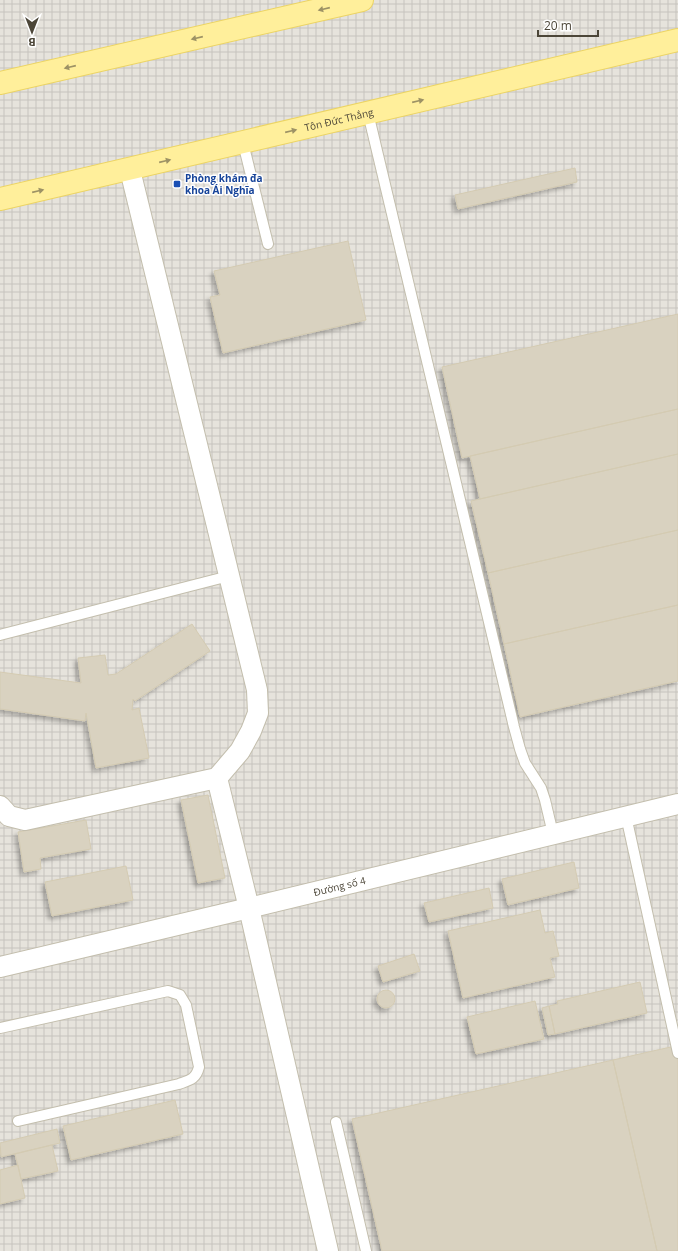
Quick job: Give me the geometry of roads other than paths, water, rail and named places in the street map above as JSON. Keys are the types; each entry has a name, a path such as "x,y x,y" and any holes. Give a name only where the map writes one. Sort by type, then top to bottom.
{"main road":[{"path":"0,83 362,0"},
{"name":"Tôn Đức Thắng","path":"0,199 130,170 678,40"}],"street":[{"path":"0,806 9,816 26,820 217,778 240,751 251,731 258,713 257,690 130,170"},
{"path":"217,778 249,908 328,1251"},
{"name":"Đường số 4","path":"0,967 678,804"}],"lane":[{"path":"368,113 514,727 525,763 541,788 553,834"},
{"path":"243,143 268,244"},
{"path":"0,635 229,576"},
{"path":"626,816 678,1053"},
{"path":"0,1028 168,991 180,995 186,1005 200,1067 192,1080 179,1084 18,1121"},
{"path":"336,1122 366,1251"}],"place":[{"name":"Phòng khám đa khoa Ái Nghĩa","path":"177,184"}]}
